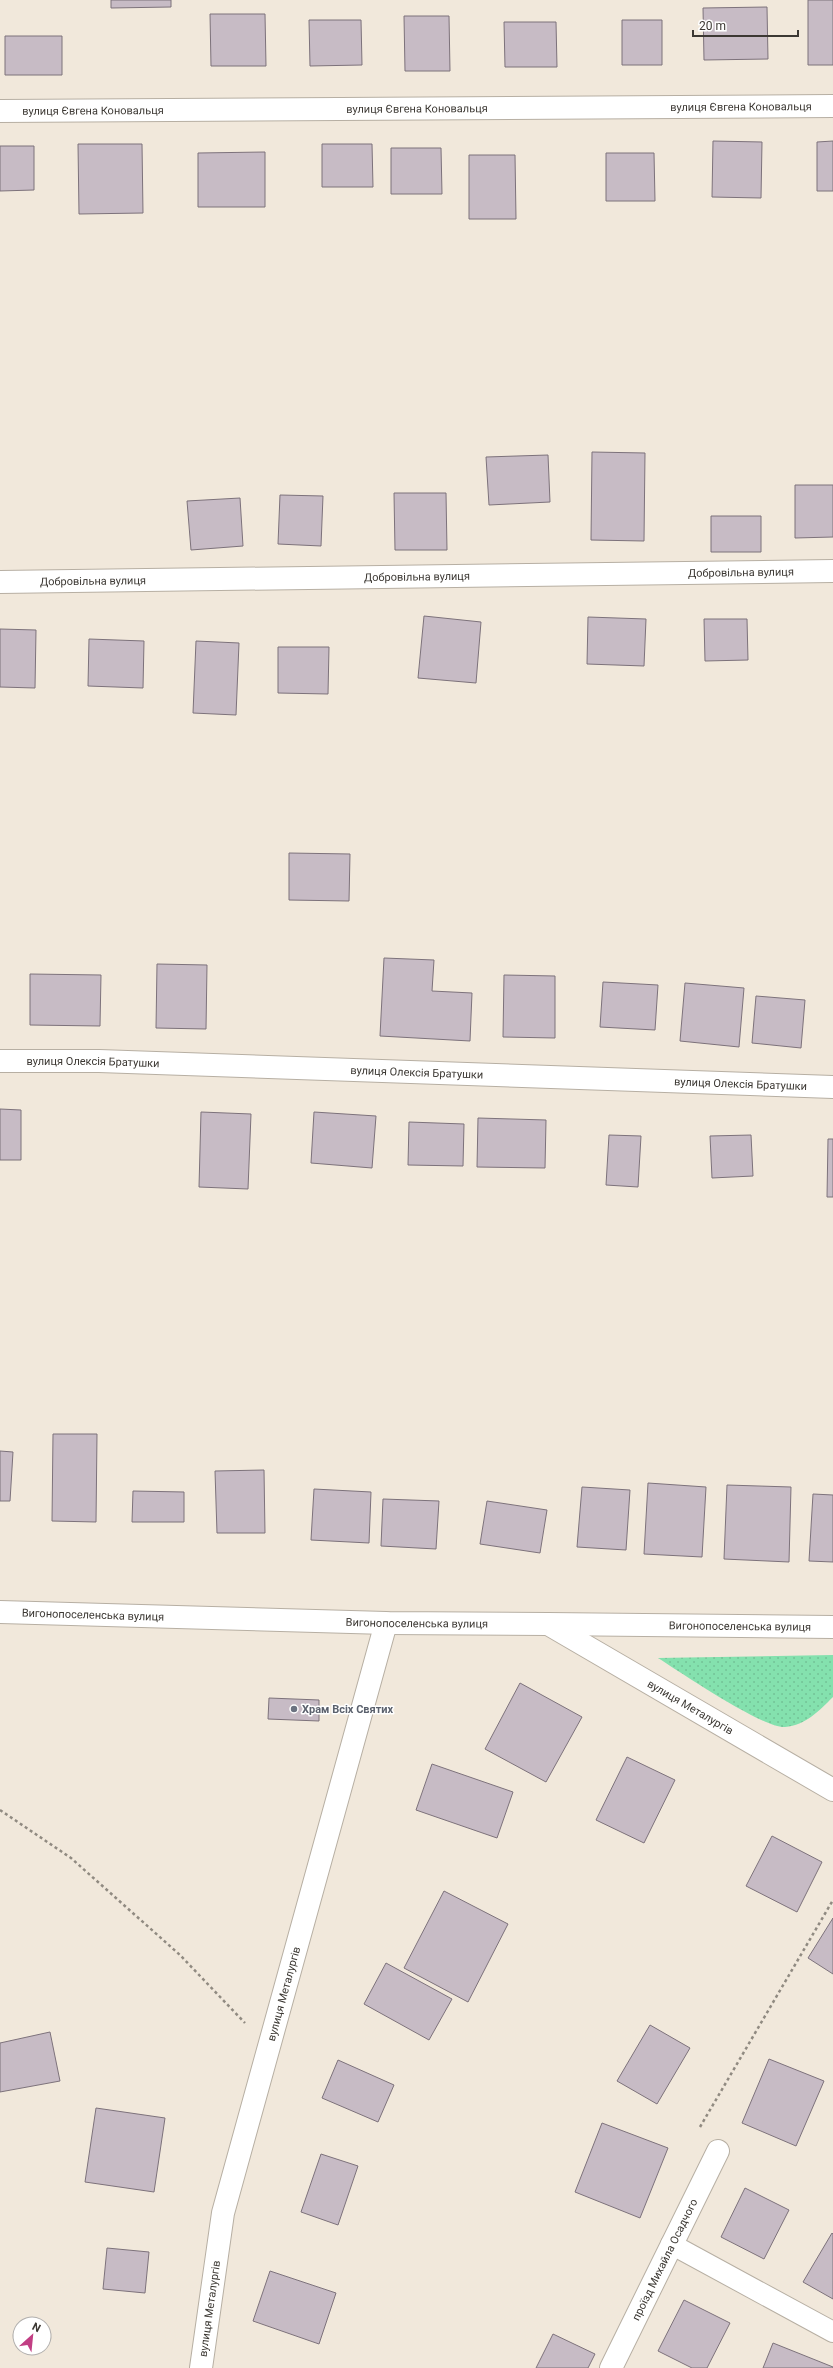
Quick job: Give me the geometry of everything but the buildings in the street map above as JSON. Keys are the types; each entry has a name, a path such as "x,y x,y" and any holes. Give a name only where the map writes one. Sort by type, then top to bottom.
{"street":[{"name":"вулиця Євгена Коновальця","path":"0,111 833,106"},
{"name":"Добровільна вулиця","path":"0,582 833,571"},
{"name":"вулиця Олексія Братушки","path":"0,1061 99,1062 833,1087"},
{"name":"Вигонопоселенська вулиця","path":"0,1612 386,1623 833,1627"},
{"name":"вулиця Металургів","path":"201,2368 222,2213 386,1623"},
{"name":"вулиця Металургів","path":"548,1624 833,1790"},
{"name":"проїзд Михайла Осадчого","path":"611,2368 718,2151"}],"lane":[{"path":"671,2244 833,2332"}],"path":[{"path":"0,1810 71,1858 180,1954 268,2047"},
{"path":"718,2151 699,2129 833,1900"}],"green space":[{"path":"833,1655 833,1697 806,1720 793,1726 785,1727 774,1725 741,1710 702,1687 658,1658"}],"place":[{"name":"Храм Всіх Святих","path":"294,1709"}]}
